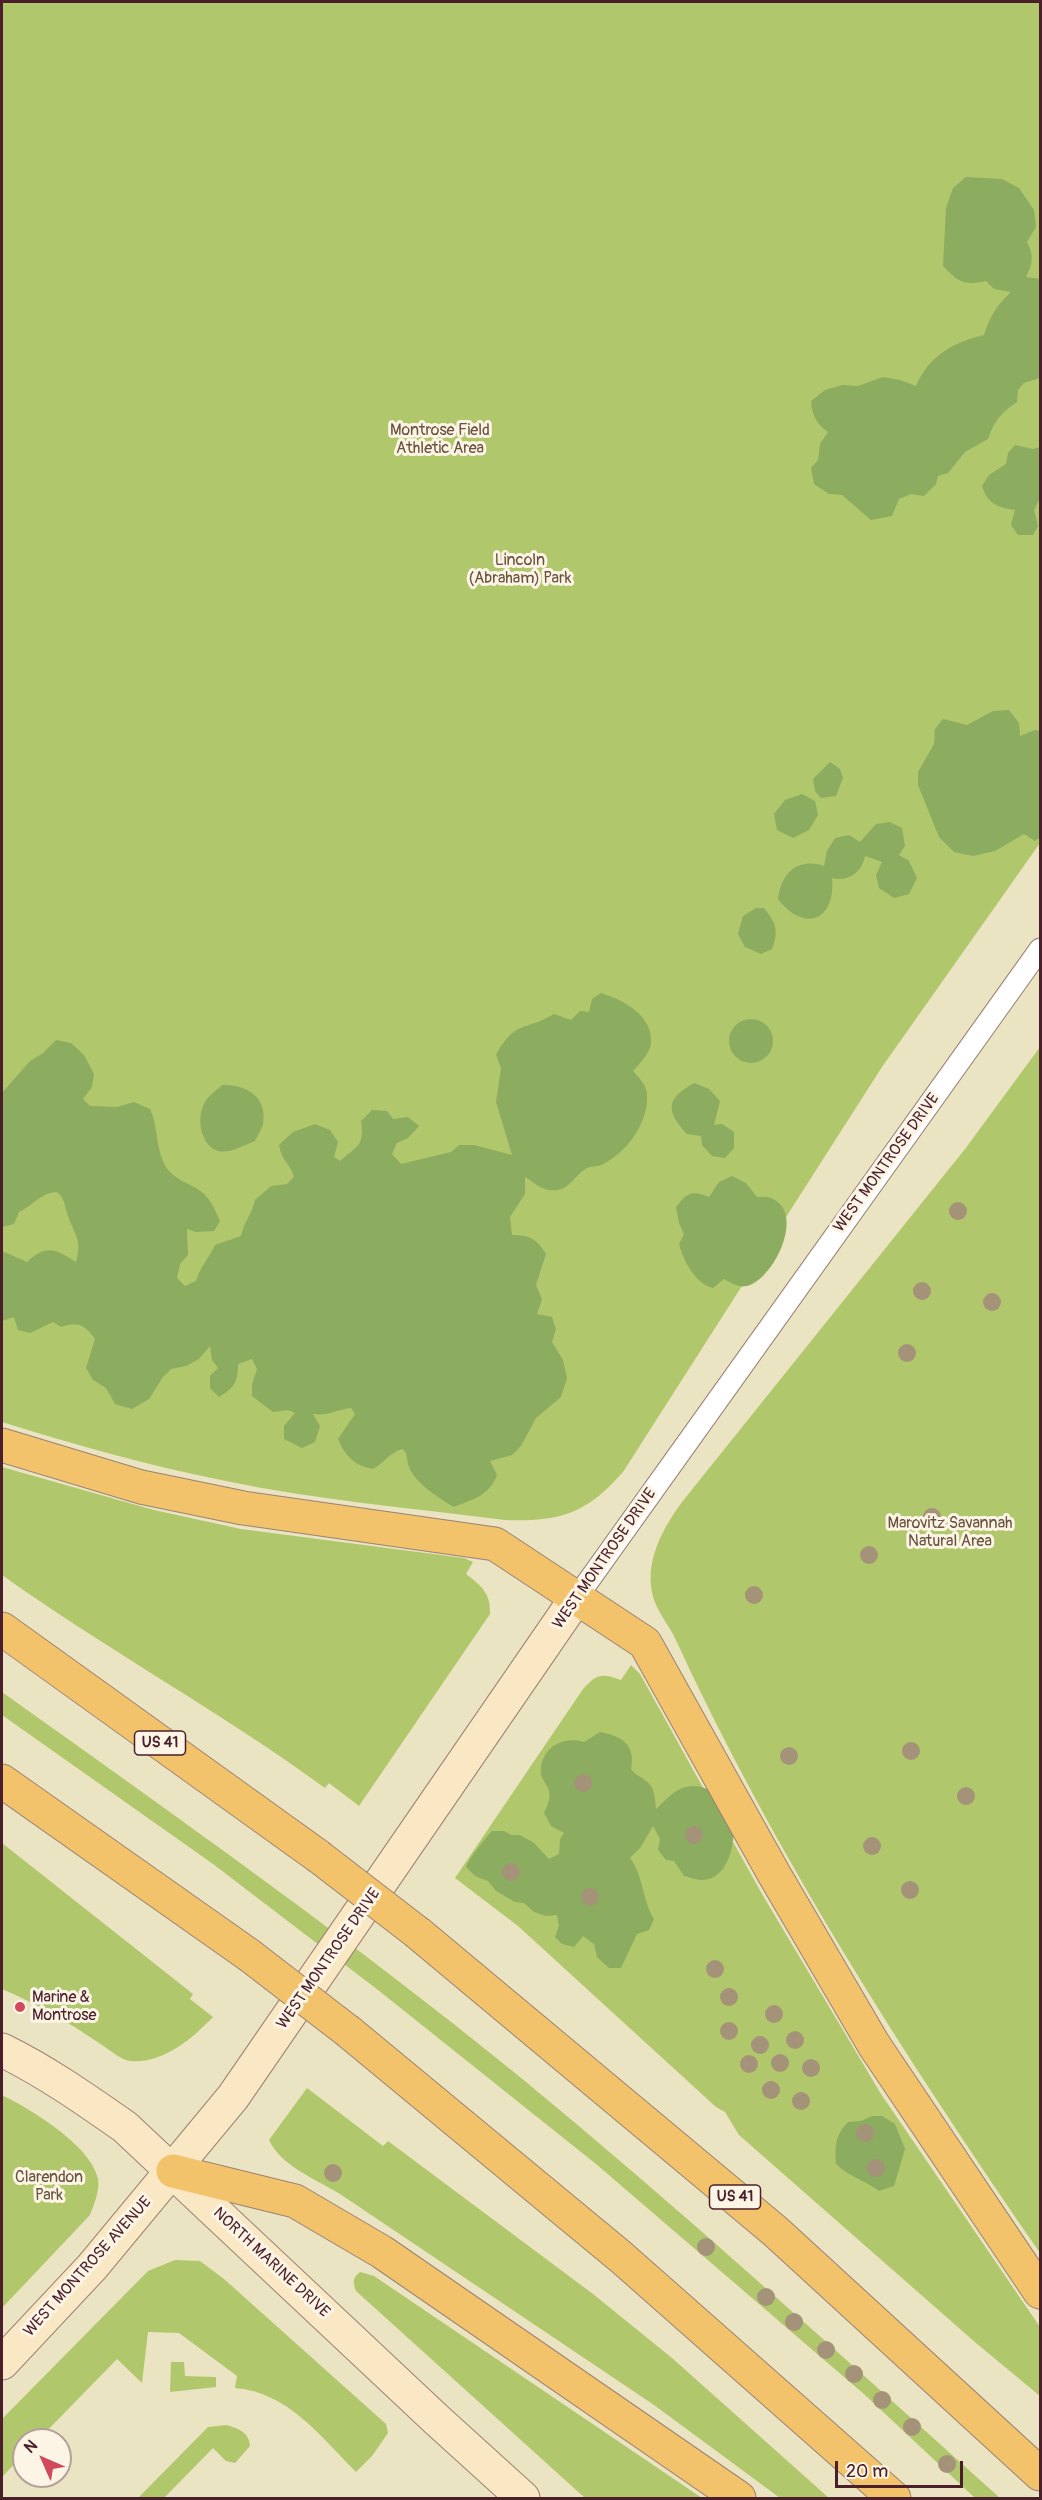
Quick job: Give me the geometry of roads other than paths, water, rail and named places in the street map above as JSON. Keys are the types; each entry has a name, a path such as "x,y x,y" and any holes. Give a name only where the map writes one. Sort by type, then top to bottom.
{"highway":[{"path":"2,1445 141,1487 243,1508 495,1544 645,1642 868,2036 914,2108 1041,2292"},
{"name":"US 41","path":"2,1629 318,1856 418,1933 775,2231 1041,2474"},
{"path":"2,1781 249,1955 349,2032 621,2257 894,2499"},
{"path":"173,2170 295,2201 382,2252 740,2499"}],"main road":[{"name":"WEST MONTROSE DRIVE","path":"173,2170 233,2097 577,1597"},
{"name":"NORTH MARINE DRIVE","path":"2,2050 26,2061 124,2127 173,2170 436,2420 523,2499"},
{"name":"WEST MONTROSE AVENUE","path":"2,2363 92,2267 173,2170"}],"lane":[{"name":"WEST MONTROSE DRIVE","path":"577,1597 1041,950"}],"place":[{"name":"Marine & Montrose","path":"20,2007"}],"park label":[{"name":"Montrose Field Athletic Area","path":"440,440"},
{"name":"Lincoln (Abraham) Park","path":"520,570"},
{"name":"Marovitz Savannah Natural Area","path":"950,1533"},
{"name":"Clarendon Park","path":"49,2187"}]}
